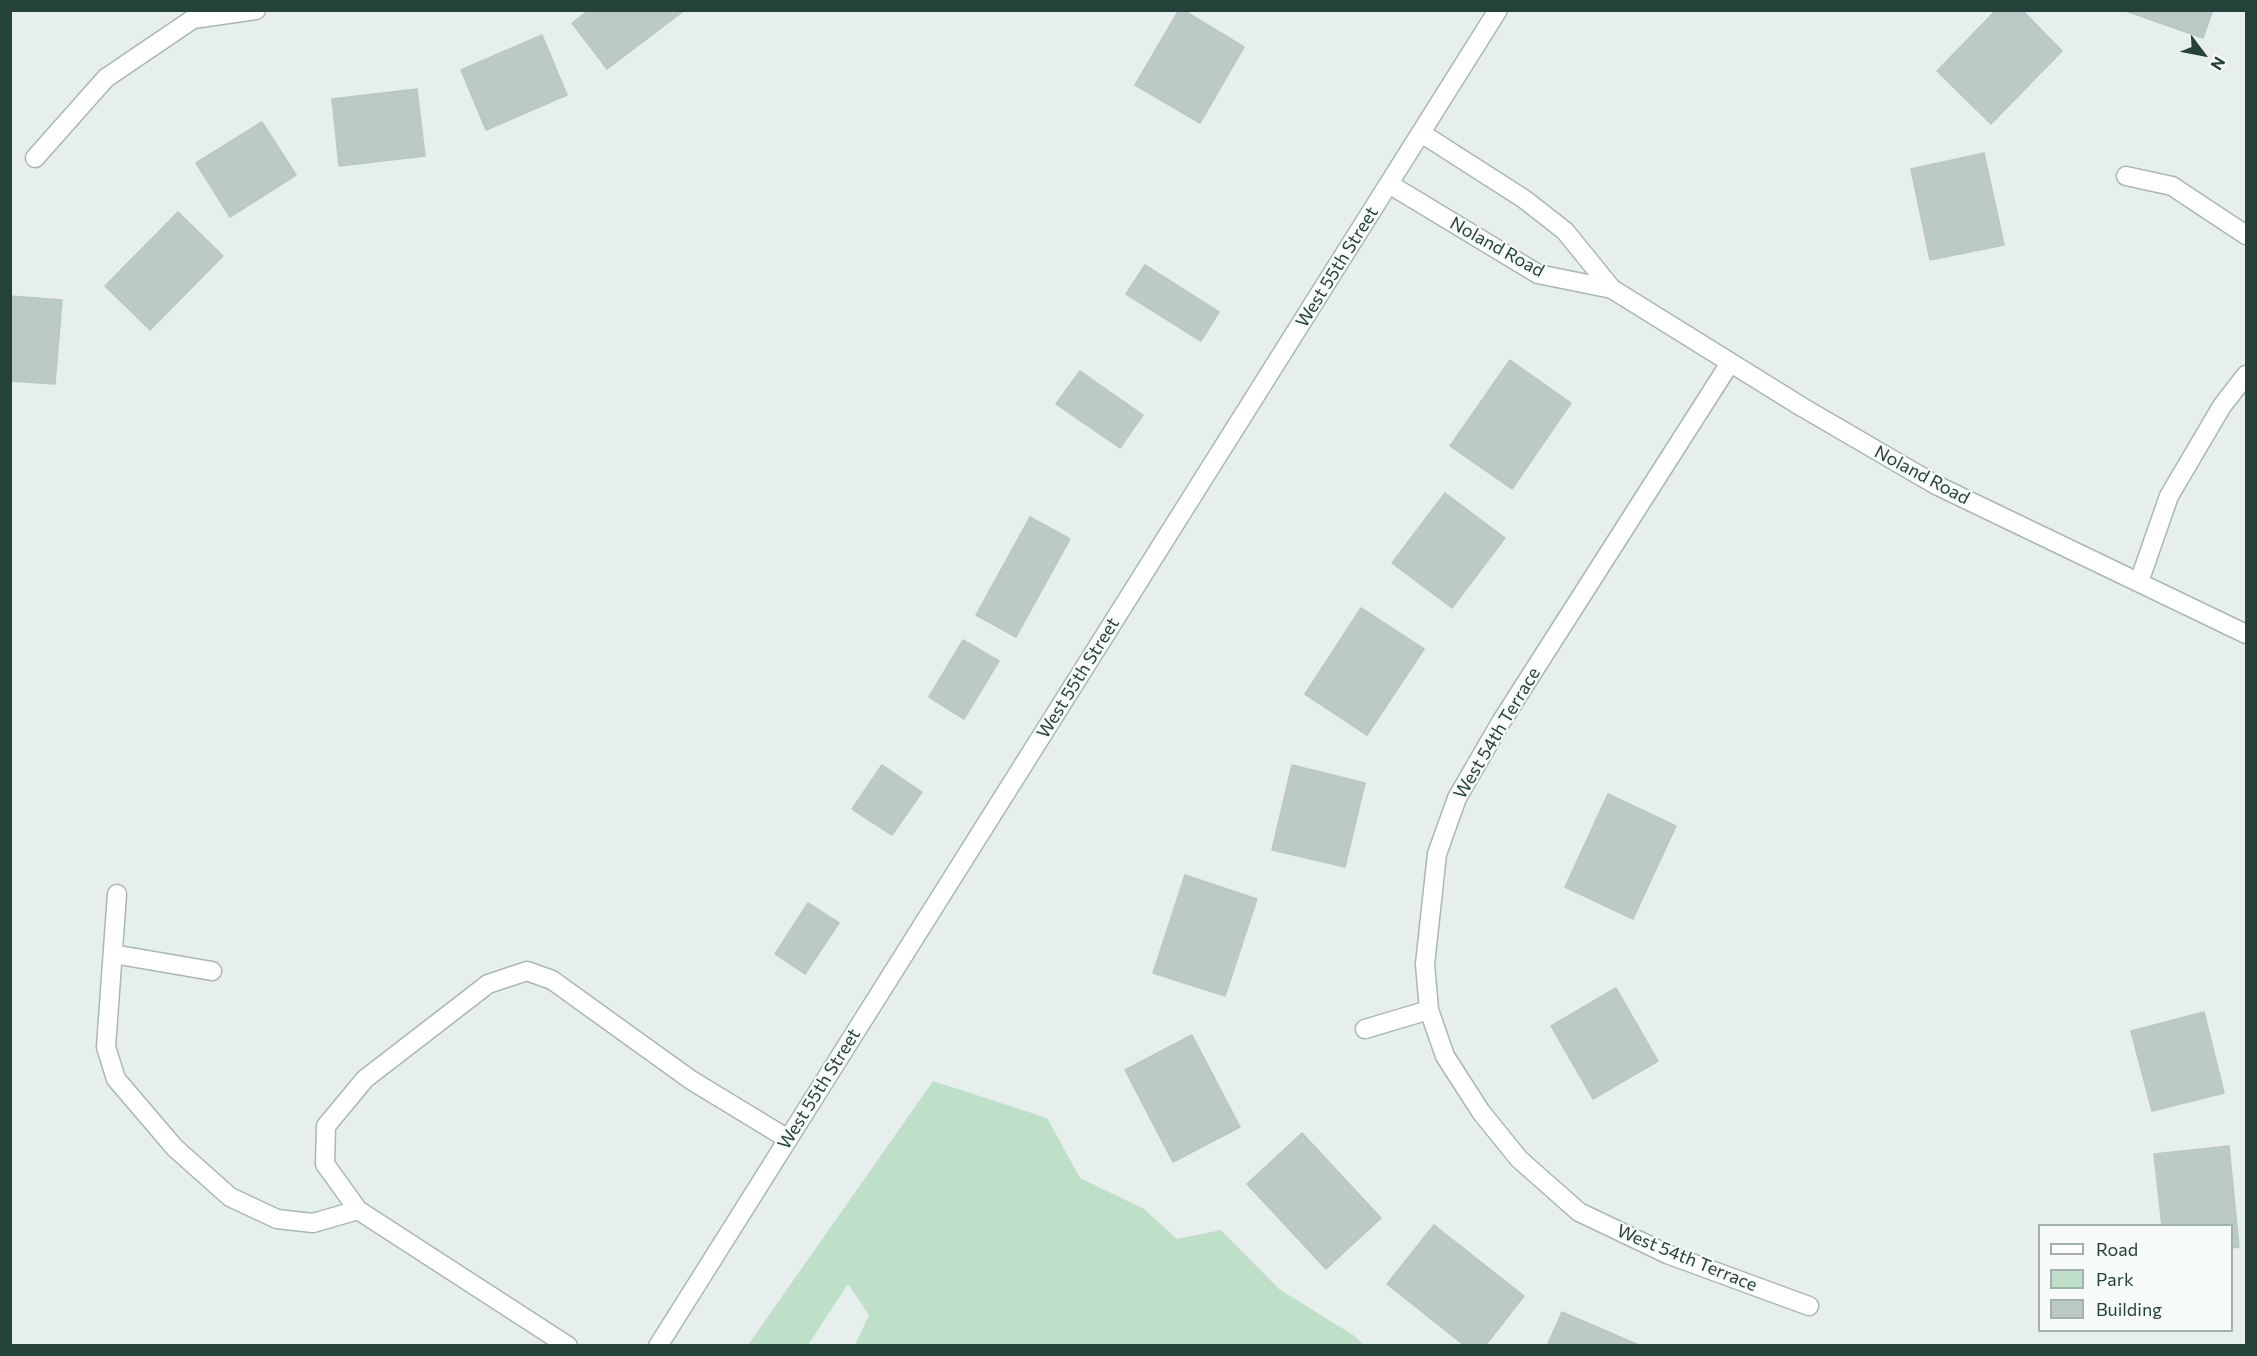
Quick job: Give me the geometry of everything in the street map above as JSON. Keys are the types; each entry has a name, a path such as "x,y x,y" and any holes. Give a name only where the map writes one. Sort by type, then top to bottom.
{"street":[{"path":"35,158 106,78 193,19 256,10"},
{"name":"West 55th Street","path":"658,1346 1498,10"},
{"name":"Noland Road","path":"1421,133 1524,199 1565,231 1612,289 1802,407 1936,485 2247,634"},
{"path":"2126,176 2172,186 2247,235"},
{"name":"Noland Road","path":"1389,184 1538,274 1612,289"},
{"name":"West 54th Terrace","path":"1730,363 1501,722 1457,798 1437,854 1425,964 1429,1010 1445,1056 1481,1112 1519,1159 1579,1212 1667,1254 1809,1306"},
{"path":"2139,582 2169,496 2222,406 2247,375"},
{"path":"117,894 106,1047 116,1080 174,1148 230,1197 277,1219 314,1223 358,1209"},
{"path":"112,954 212,971"},
{"path":"568,1346 358,1209 325,1164 326,1126 365,1079 488,984 527,971 552,980 691,1080 788,1139"},
{"path":"1365,1029 1429,1010"}],"green space":[{"path":"933,1081 1047,1118 1080,1178 1144,1209 1177,1239 1221,1230 1279,1289 1353,1335 1364,1345 855,1345 869,1315 848,1284 808,1345 748,1345"}],"building":[{"path":"589,10 685,10 607,69 572,23"},
{"path":"1179,10 1183,10 1244,47 1200,123 1135,85"},
{"path":"1996,10 2022,10 2062,51 1991,124 1937,71"},
{"path":"2123,10 2213,10 2203,38"},
{"path":"542,35 567,95 486,130 461,70"},
{"path":"417,89 425,156 339,166 332,99"},
{"path":"262,122 296,175 230,217 196,163"},
{"path":"1984,153 2004,245 1930,260 1911,169"},
{"path":"178,212 223,256 150,330 105,286"},
{"path":"1145,265 1219,312 1201,341 1126,294"},
{"path":"10,296 62,300 55,384 10,381"},
{"path":"1510,360 1571,403 1512,489 1450,446"},
{"path":"1080,371 1143,415 1120,448 1056,404"},
{"path":"1445,493 1505,538 1452,608 1392,563"},
{"path":"1030,517 1070,539 1016,637 976,615"},
{"path":"1361,608 1424,649 1367,735 1305,694"},
{"path":"963,640 999,661 964,719 929,697"},
{"path":"882,765 922,792 892,835 852,809"},
{"path":"1292,765 1365,783 1345,867 1272,850"},
{"path":"1608,794 1676,826 1633,919 1565,887"},
{"path":"1185,875 1257,899 1225,996 1153,973"},
{"path":"808,903 839,923 805,974 775,954"},
{"path":"1616,988 1658,1061 1593,1099 1551,1026"},
{"path":"2204,1012 2224,1093 2152,1111 2131,1031"},
{"path":"1192,1035 1240,1127 1173,1162 1125,1070"},
{"path":"1302,1133 1381,1218 1326,1269 1247,1184"},
{"path":"2229,1146 2239,1247 2233,1248 2233,1224 2162,1224 2154,1154"},
{"path":"1434,1225 1524,1296 1485,1346 1465,1346 1387,1284"},
{"path":"1562,1312 1641,1346 1547,1346"}]}
